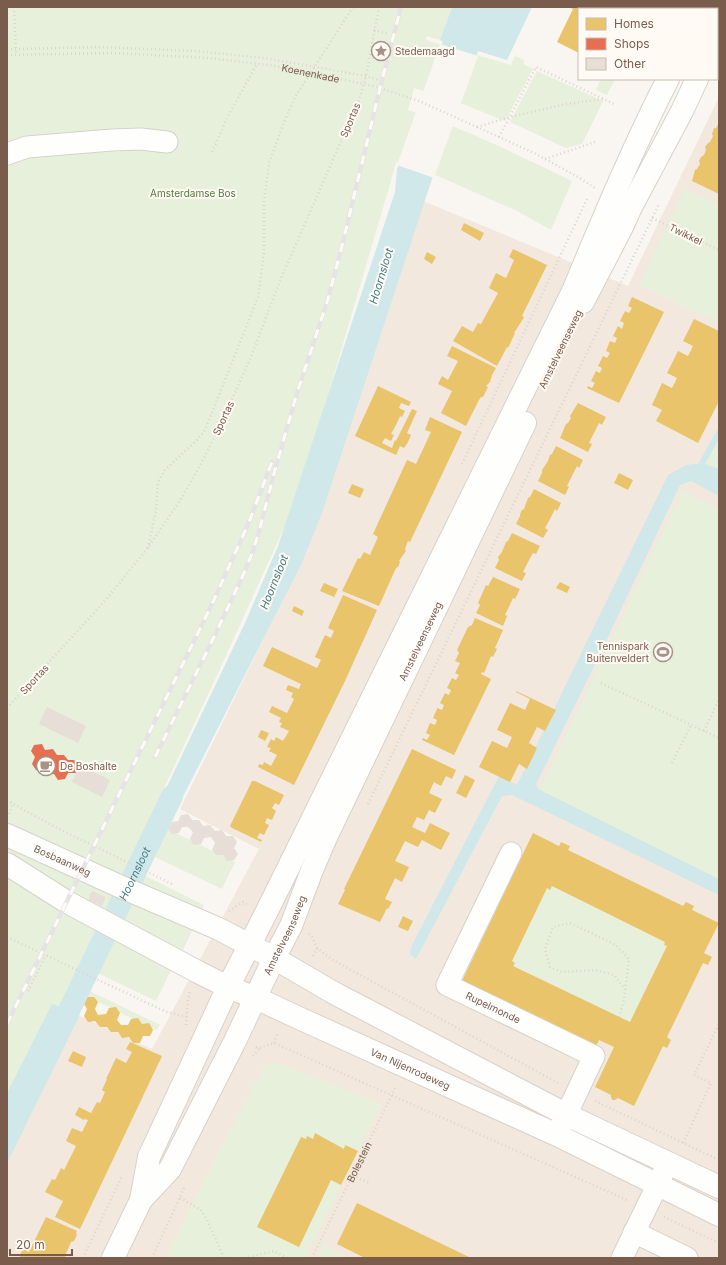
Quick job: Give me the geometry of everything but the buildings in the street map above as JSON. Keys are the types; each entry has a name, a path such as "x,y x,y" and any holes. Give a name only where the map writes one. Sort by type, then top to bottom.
{"main road":[{"name":"Amstelveenseweg","path":"113,1258 141,1200 149,1157 228,986 266,913 574,289 604,216 668,80"},
{"name":"Amstelveenseweg","path":"141,1200 170,1169 256,998 274,958 291,926 328,833 582,304 697,80"},
{"name":"Bosbaanweg","path":"7,835 219,929 249,944"},
{"name":"Van Nijenrodeweg","path":"7,864 67,902 228,986 557,1135 719,1215"},
{"path":"249,944 334,993 566,1115 719,1187"}],"street":[{"path":"8,147 141,139 167,142"},
{"name":"Rupelmonde","path":"511,854 447,985 599,1059 577,1092 557,1135"},
{"path":"622,1258 668,1163"},
{"path":"634,1232 687,1258"}],"path":[{"path":"14,7 16,55"},
{"path":"147,549 156,510 158,482 165,470 196,442 204,430 258,297 264,252 264,202 269,163 283,125 295,97 309,73 353,7"},
{"name":"Sportas","path":"7,708 104,602 147,549 181,499 203,460 251,357 279,284 359,100 366,76 379,7"},
{"path":"374,30 389,34"},
{"path":"7,50 100,47 166,49 264,58 366,76 382,81"},
{"name":"Koenenkade","path":"7,55 112,53 208,58 276,66 364,84 419,101 477,127 544,159 592,187"},
{"path":"212,152 228,116 257,64"},
{"path":"499,137 536,67 614,104"},
{"path":"477,127 510,117 566,104 604,99"},
{"path":"544,159 595,142"},
{"name":"Twikkel","path":"366,808 652,218 719,250"},
{"path":"602,683 719,738"},
{"path":"704,731 719,699"},
{"path":"672,763 691,725"},
{"path":"7,800 94,846 146,870"},
{"path":"7,818 13,804"},
{"path":"619,1017 624,1000 629,959 616,945 570,922 553,927 545,949 550,968 562,972 595,970 614,975 625,989"},
{"path":"312,936 313,928"},
{"path":"7,937 167,1012 186,1017"},
{"path":"317,948 331,959 577,1092 719,1160"},
{"path":"28,991 46,955"},
{"path":"683,1143 711,1083 694,1075 719,1024"},
{"path":"274,1043 646,1208 719,1243"},
{"name":"Bolestein","path":"312,1258 405,1066"},
{"path":"353,1175 369,1183"},
{"path":"180,1198 200,1209 207,1220 224,1258"},
{"path":"245,1258 274,1251 287,1258"}],"shaded area":[{"path":"719,97 719,1258 7,1258 7,1155 78,1015 152,1049 259,849 180,809 288,589 423,201 628,286"}],"green space":[{"name":"Amsterdamse Bos","path":"7,7 452,7 440,40 427,36 426,40 511,65 515,56 524,60 523,64 533,69 505,121 448,98 414,88 408,110 471,134 572,181 551,230 517,211 438,176 396,162 298,497 149,820 235,862 222,889 136,848 127,867 204,905 183,950 111,916 173,966 156,1001 81,965 73,983 160,1025 156,1030 70,988 7,1108"},
{"path":"537,71 603,101 582,144 566,148 510,122"},
{"path":"601,80 614,80 607,95 596,90"},
{"path":"685,188 719,205 719,323 639,285"},
{"path":"719,431 719,495 695,483"},
{"name":"Tennispark Buitenveldert","path":"682,491 719,509 719,882 538,794"},
{"path":"552,886 665,942 664,945 667,946 630,1022 513,966 512,961 547,888 550,889"},
{"path":"266,1063 283,1065 381,1104 305,1258 166,1258 193,1202"},
{"path":"323,1245 350,1258 318,1258"}],"water":[{"path":"452,7 532,7 507,60 478,51 432,179 322,513 301,565 167,828 151,820 245,623 278,546 395,192 397,169 443,42 440,40"},
{"path":"702,463 719,469 719,496 691,481 680,485 587,681 536,784 538,789 719,879 719,895 512,795 502,796 416,959 410,954 411,947 499,776 517,785 668,475 686,465"},
{"path":"69,989 85,997 76,1015 79,1017 7,1163 7,1093 52,1004 61,1007"}],"pier":[{"path":"440,44 478,56 434,178 397,165"}],"waterway":[{"path":"702,463 719,433"},
{"name":"Hoornsloot","path":"65,1019 172,796"}],"railway":[{"path":"155,757 214,637 253,551 297,393 328,299 401,7"},
{"path":"7,1024 213,602 249,522 272,462"}],"place":[{"name":"Stedemaagd","path":"381,51"},
{"name":"Tennispark Buitenveldert","path":"663,652"},
{"name":"De Boshalte","path":"46,766"}]}
